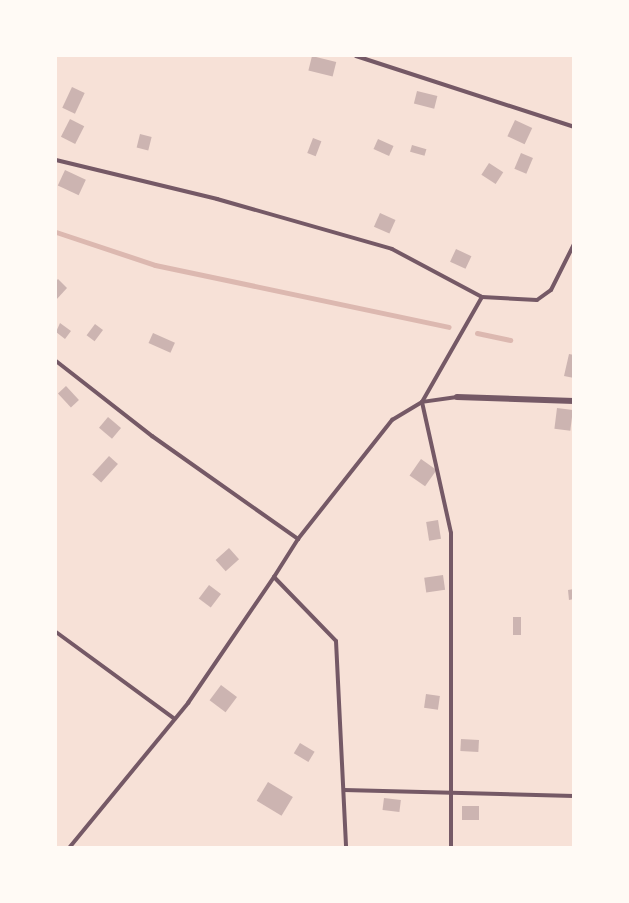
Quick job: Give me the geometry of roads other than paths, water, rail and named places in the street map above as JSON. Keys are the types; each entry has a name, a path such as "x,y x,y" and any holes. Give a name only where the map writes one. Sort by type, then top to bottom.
{"street":[{"path":"458,397 573,401"}],"lane":[{"path":"356,56 573,127"},
{"path":"56,160 217,199 392,249 482,297 537,300 551,290 573,244"},
{"path":"451,848 453,793 451,533 422,402 482,297"},
{"path":"56,360 152,436 298,539"},
{"path":"69,848 175,719 298,539 392,420 422,402 458,397"},
{"path":"274,577 336,641 346,848"},
{"path":"56,632 175,719"},
{"path":"344,790 573,796"}],"waterway":[{"path":"56,232 155,265 449,327"},
{"path":"477,333 510,340"}]}
